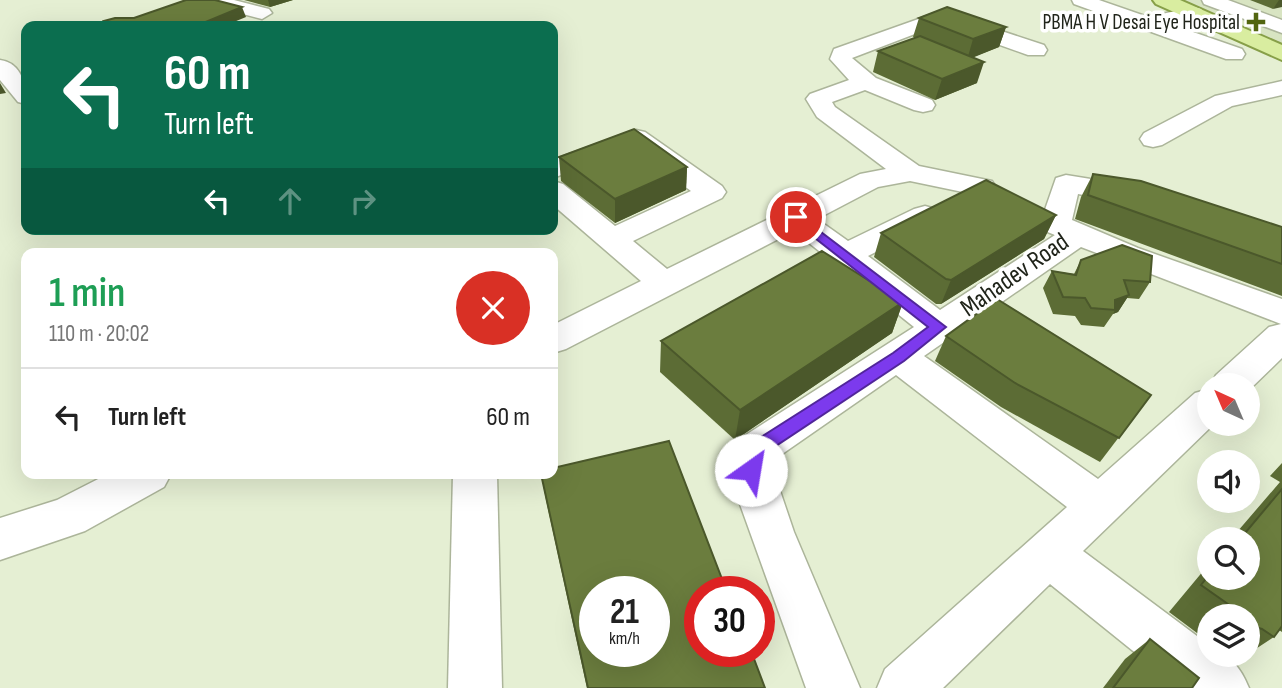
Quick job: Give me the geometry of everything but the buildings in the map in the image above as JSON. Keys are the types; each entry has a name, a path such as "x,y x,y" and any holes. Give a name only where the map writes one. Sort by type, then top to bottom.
{"main road":[{"path":"1163,0 1203,6 1282,52"}],"street":[{"path":"212,0 261,13"},
{"path":"1087,1 1234,54"},
{"path":"1147,23 1203,6 1282,27"},
{"path":"923,105 862,84 841,59 842,54 938,17 1036,50"},
{"path":"21,59 0,66 21,90"},
{"path":"862,84 818,99 826,112 910,173 1003,198 1067,230 1282,312"},
{"path":"1153,139 1224,101 1282,88"},
{"path":"558,168 636,138 712,192 612,239"},
{"path":"558,338 870,180 910,173"},
{"name":"Mahadev Road","path":"833,688 771,532 751,470 756,450 899,357 1067,230 1066,184 1133,194 1158,203"},
{"path":"558,194 665,284"},
{"path":"845,255 1003,198"},
{"path":"796,217 938,327"},
{"path":"1243,373 1282,336"},
{"path":"899,357 1100,506"},
{"path":"904,688 1197,415"},
{"path":"0,539 69,517 140,479"},
{"path":"475,479 475,688"},
{"path":"1049,554 1222,688"}],"shaded area":[{"name":"PBMA H V Desai Eye Hospital","path":"1177,0 1282,0 1282,44"}],"place":[{"name":"PBMA H V Desai Eye Hospital","path":"1256,22"}],"route":[{"path":"751,470 756,450 899,357 938,327 796,217"}]}
